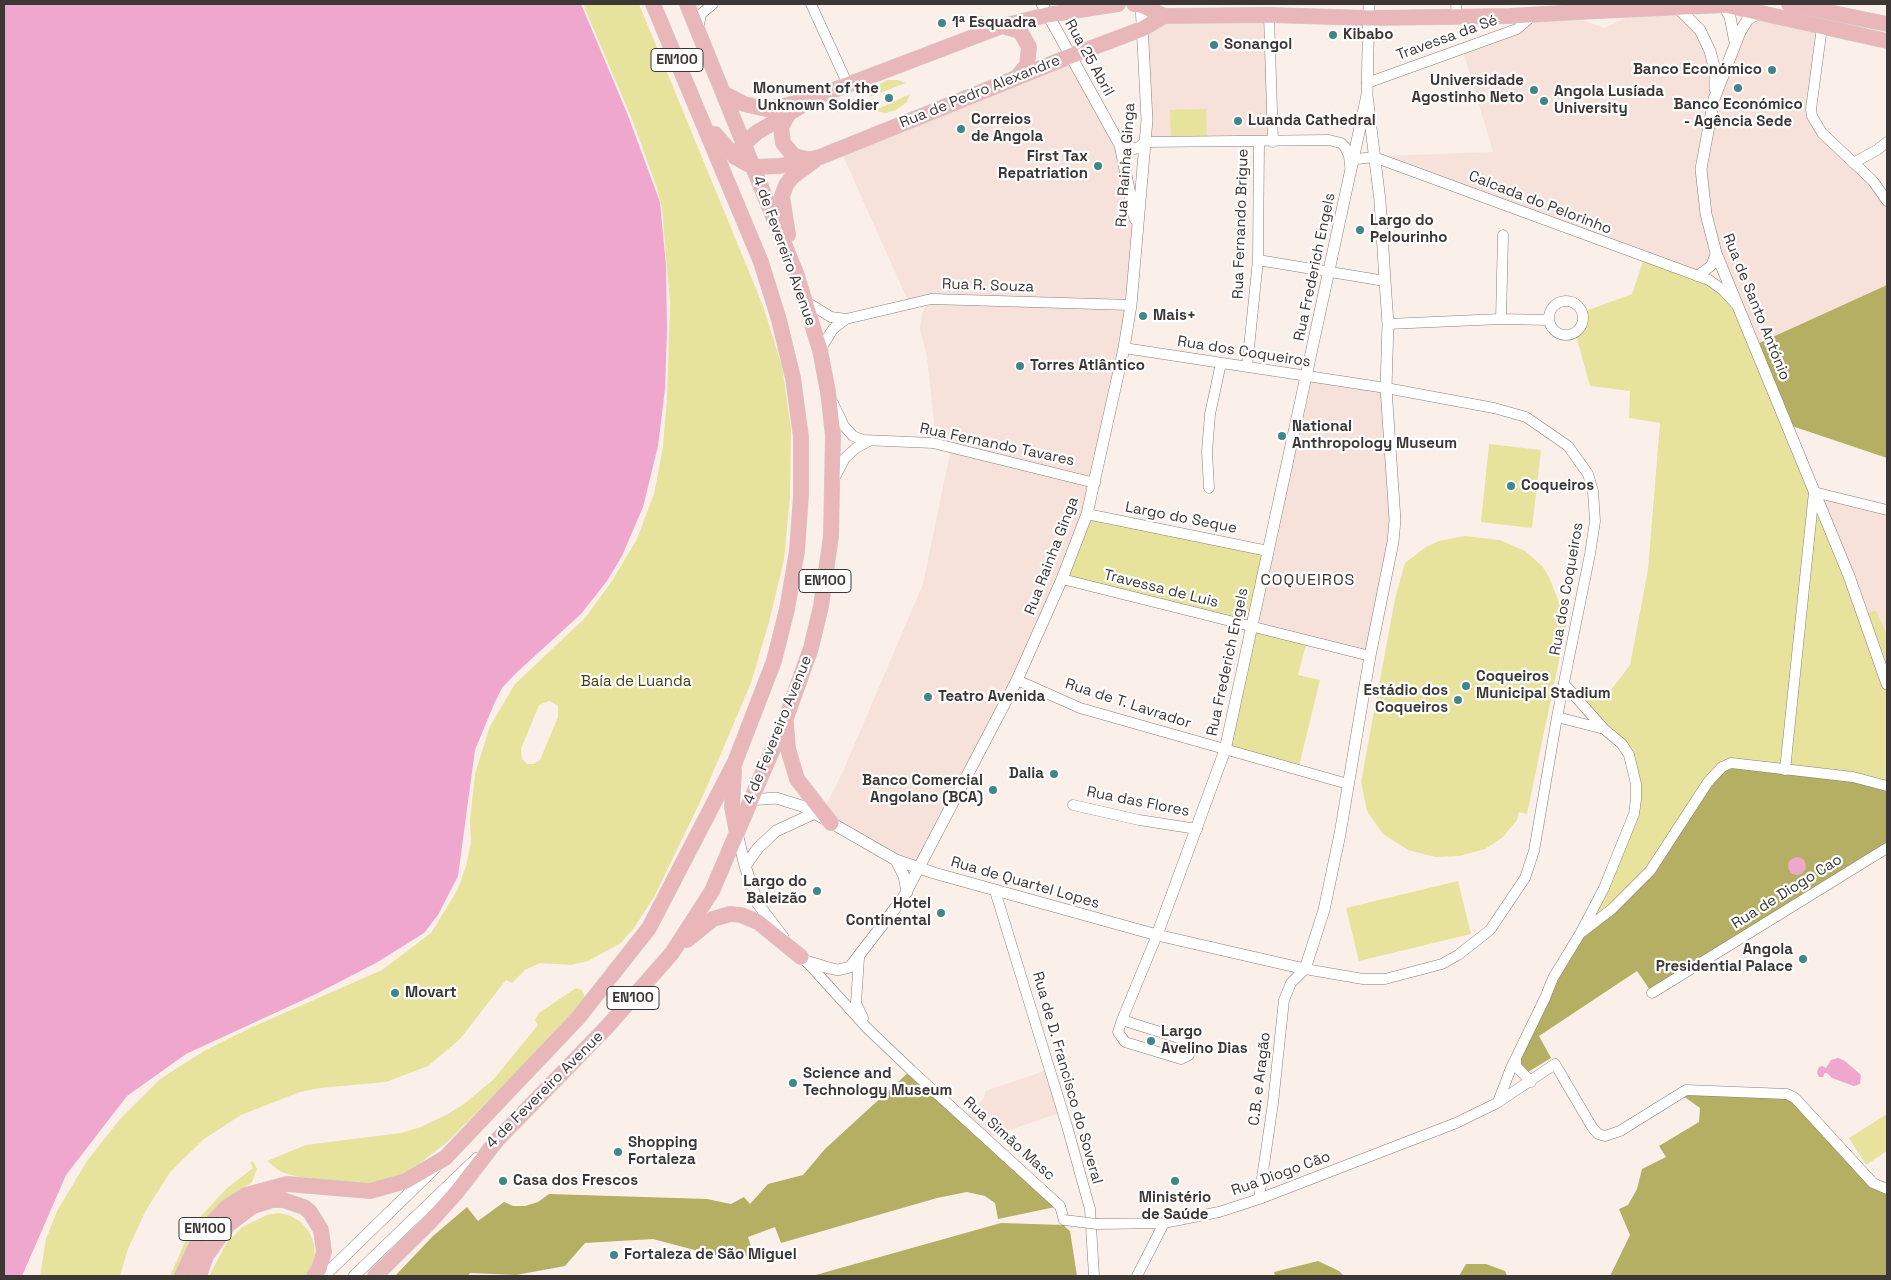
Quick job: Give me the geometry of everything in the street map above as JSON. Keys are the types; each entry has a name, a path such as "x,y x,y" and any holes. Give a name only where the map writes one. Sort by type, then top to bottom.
{"main road":[{"name":"4 de Fevereiro Avenue","path":"445,1158 589,1006 649,928 735,762 774,661 788,609 797,551 801,496 801,437 793,378 779,320 761,262 702,117 653,4"},
{"name":"4 de Fevereiro Avenue","path":"496,1140 606,1028 672,952 712,891 786,718 811,648 821,606 831,536 834,435 820,350 796,273 753,167 739,151 723,93 687,4"},
{"path":"723,93 744,104 766,108 813,98 1044,9 1118,4"},
{"path":"1510,16 1544,4"},
{"path":"1789,4 1840,10 1887,24"},
{"path":"1139,10 1164,16 1269,9 1456,10 1510,16 1533,15 1575,8 1678,8 1724,5 1887,40"},
{"name":"Rua de Pedro Alexandre","path":"815,158 1070,56 1139,10 1164,16"},
{"path":"1002,26 1020,31 1029,47 1027,65 1017,77"},
{"path":"747,226 736,187 739,151 756,133 813,98"},
{"path":"789,113 781,127 783,144 794,156 815,158"},
{"path":"702,117 724,147 739,151"},
{"path":"753,167 780,166 815,158"},
{"path":"796,273 782,196 786,185 792,177 815,158"},
{"path":"786,718 788,750 797,779 831,823"},
{"path":"735,762 732,807 736,833"},
{"path":"696,836 712,818 750,800"},
{"path":"672,952 713,919 730,914 758,922 803,959"},
{"name":"EN100","path":"375,1276 456,1193 496,1140"},
{"name":"EN100","path":"182,1276 202,1233 227,1207 246,1195 287,1184 370,1191 406,1181 445,1158"},
{"path":"199,1276 206,1256 228,1224 254,1206 272,1200 283,1200 304,1207 310,1212 320,1230 324,1252 319,1269 314,1276"}],"street":[{"path":"698,32 701,14 713,4"},
{"path":"811,4 848,85"},
{"path":"1724,5 1732,26 1735,43"},
{"path":"1794,20 1821,7"},
{"name":"Rua de Santo António","path":"1678,8 1700,30 1710,51 1715,70 1714,98 1701,169 1706,214 1716,253 1848,576 1887,684"},
{"name":"Rua 25 Abril","path":"1044,9 1120,145 1137,230"},
{"name":"Rua Fernando Brigue","path":"1269,9 1273,142"},
{"name":"Rua Rainha Ginga","path":"803,959 838,970 850,967 859,958 907,892 1017,680 1062,579 1087,514 1124,348 1131,305 1147,116 1139,10"},
{"name":"Rua Frederich Engels","path":"1122,1020 1157,936 1225,750 1367,89 1369,11"},
{"name":"Rua de Santo António","path":"1714,98 1735,43 1748,19 1760,13"},
{"name":"Travessa da Sé","path":"1367,89 1517,29 1533,15"},
{"path":"1822,27 1811,109 1815,126 1873,180 1887,201"},
{"path":"1305,969 1324,910 1370,656 1394,542 1395,520 1386,388 1388,324 1367,89"},
{"path":"1120,145 1133,149 1140,147 1146,142 1335,141 1341,143 1348,151 1351,167"},
{"name":"Rua Fernando Brigue","path":"1247,368 1258,260 1259,142"},
{"path":"1853,162 1877,150 1887,142"},
{"path":"1351,167 1357,159 1374,157"},
{"name":"Calcada do Pelorinho","path":"1374,157 1657,263 1697,276 1723,290 1740,310"},
{"path":"1501,319 1503,235"},
{"path":"1697,276 1711,266 1716,253"},
{"path":"1258,260 1385,282"},
{"name":"Rua R. Souza","path":"846,319 909,303 941,299 1131,305"},
{"path":"805,301 830,317 846,319"},
{"path":"820,350 833,328 846,319"},
{"path":"1388,324 1501,319 1549,320"},
{"name":"Rua dos Coqueiros","path":"1124,348 1386,388 1494,408 1526,417 1563,442 1581,461 1593,490 1595,521 1565,685 1557,717 1534,851 1525,878 1490,930 1450,960 1426,970 1385,979 1363,978 1305,969"},
{"path":"1209,488 1207,452 1210,414 1221,363"},
{"name":"Rua Fernando Tavares","path":"828,392 844,426 853,436 869,441 888,440 933,444 1095,483"},
{"path":"834,479 845,458 856,448 869,441"},
{"path":"1785,770 1814,492 1887,510"},
{"name":"Largo do Seque","path":"1087,514 1268,551"},
{"name":"Travessa de Luis","path":"1062,579 1251,628 1370,656"},
{"name":"Rua de T. Lavrador","path":"1017,680 1080,708 1348,784"},
{"path":"1497,1103 1553,978 1581,932 1604,888 1634,814 1636,784 1629,755 1622,744 1604,729 1565,685"},
{"path":"1557,717 1604,729"},
{"path":"1581,932 1612,909 1650,871 1708,782 1722,767 1731,763 1868,779 1887,786"},
{"name":"Rua de Quartel Lopes","path":"750,800 761,797 776,798 802,806 896,860 995,891 1157,936 1305,969"},
{"name":"Rua das Flores","path":"1073,804 1139,820 1197,828"},
{"path":"745,866 758,848 776,831 815,813"},
{"path":"736,833 758,904 803,959"},
{"name":"Rua de Diogo Cao","path":"1652,993 1887,848"},
{"path":"896,860 904,876 907,892"},
{"name":"Rua de D. Francisco do Soveral","path":"995,891 1067,1126 1090,1210 1094,1276"},
{"path":"859,958 856,1003 867,1028"},
{"name":"Rua Simão Masc","path":"803,959 867,1028 1060,1206 1064,1220"},
{"name":"C.B. e Aragão","path":"1259,1199 1273,1103 1284,1000 1291,983 1305,969"},
{"path":"1122,1020 1185,1040 1191,1048 1189,1055 1181,1059 1125,1042 1118,1032 1122,1020"},
{"path":"1516,1059 1516,1066 1530,1082"},
{"path":"1497,1103 1555,1064 1592,1127 1598,1134 1605,1136 1620,1131 1686,1090 1787,1094 1794,1098 1873,1183 1887,1189"},
{"name":"Rua Diogo Cão","path":"1064,1220 1097,1224 1164,1223 1219,1212 1413,1142 1497,1103"},
{"name":"4 de Fevereiro Avenue","path":"354,1276 496,1140"},
{"name":"4 de Fevereiro Avenue","path":"324,1276 445,1158"},
{"path":"1137,1276 1164,1223"}],"shaded area":[{"path":"4,4 581,4 627,113 660,202 666,266 667,331 665,389 658,446 643,507 622,556 607,581 581,614 502,688 475,750 458,876 438,915 424,933 376,963 316,994 186,1054 127,1096 66,1175 22,1276 4,1276"},
{"path":"1678,8 1713,60 1714,99 1754,15 1822,27 1812,116 1887,201 1887,285 1755,345 1716,254 1697,276 1380,156 1493,152 1462,48 1517,29 1533,15 1580,19 1604,28 1639,12"},
{"path":"1142,15 1269,15 1273,142 1146,142"},
{"path":"1071,56 1120,145 1137,230 1131,305 1095,483 1062,579 920,868 822,813 844,769 923,584 951,448 933,443 934,421 927,357 920,329 922,313 930,300 909,303 840,149"},
{"path":"1887,285 1887,458 1786,424 1755,345"},
{"path":"1306,377 1386,388 1393,520 1370,656 1251,628"},
{"path":"1814,492 1887,510 1887,635 1876,610 1862,615"},
{"path":"1731,763 1887,786 1887,848 1652,993 1637,971 1539,1036 1551,1058 1528,1072 1516,1059 1581,932 1612,909 1673,837 1708,782"},
{"path":"1797,857 1803,860 1806,866 1803,872 1797,875 1791,872 1788,866 1791,860"},
{"path":"1838,1058 1845,1061 1861,1075 1860,1084 1854,1086 1832,1078 1827,1073 1823,1077 1819,1077 1817,1072 1819,1067 1826,1068 1831,1060"},
{"path":"1050,1069 1063,1112 986,1138 964,1118 984,1098 985,1091"},
{"path":"911,1070 1060,1206 998,1219 995,1203 985,1196 967,1192 937,1198 781,1243 775,1227 748,1237 753,1253 736,1261 653,1239 585,1243 565,1266 516,1275 470,1273 468,1276 395,1276 433,1236 467,1207 478,1221 504,1202 513,1206 525,1206 538,1202 549,1194 707,1199 731,1204 744,1197 750,1204 768,1184 803,1175 825,1149"},
{"path":"1679,1093 1787,1094 1873,1183 1887,1189 1887,1276 1610,1276 1630,1235 1619,1209 1628,1205 1637,1189 1642,1169 1666,1157 1659,1146 1699,1122 1700,1108"},
{"path":"1001,1223 1063,1225 1070,1231 1077,1276 812,1276"},
{"path":"1318,1261 1339,1271 1344,1276 1275,1276 1274,1272"},
{"path":"1466,1264 1486,1264 1505,1271 1507,1276 1459,1276"}],"green space":[{"name":"Baía de Luanda","path":"583,4 639,4 763,306 782,366 791,429 790,497 784,560 769,622 751,683 702,798 654,897 634,928 621,943 588,961 571,965 540,963 525,970 512,983 506,980 460,1039 428,1066 386,1082 320,1088 300,1092 241,1115 204,1139 171,1171 146,1210 128,1249 120,1276 40,1276 46,1239 57,1211 87,1161 120,1119 160,1079 204,1051 250,1028 382,970 431,933 458,889 471,843 470,820 475,774 490,726 515,684 585,618 612,581 637,539 654,494 663,447 667,398 670,303 662,208 656,185 632,119","holes":["549,701 558,706 558,717 540,760 534,764 527,764 522,759 521,749 539,705"]},
{"path":"887,80 898,80 906,83 869,97 875,87"},
{"path":"910,94 907,102 896,110 886,113 874,111"},
{"path":"1206,109 1207,144 1171,145 1170,110"},
{"path":"1644,258 1697,276 1730,298 1862,615 1876,610 1887,635 1887,786 1650,871 1581,932 1636,799 1622,745 1576,697 1605,698 1630,665 1648,570 1660,423 1629,418 1630,391 1590,386 1575,332 1582,324 1583,312 1632,294"},
{"name":"Coqueiros","path":"1489,444 1541,450 1532,528 1481,522"},
{"path":"1087,514 1267,551 1251,628 1062,579"},
{"name":"Coqueiros Municipal Stadium","path":"1465,536 1500,540 1525,551 1542,566 1549,577 1560,605 1570,608 1527,814 1519,812 1517,820 1503,837 1485,849 1459,856 1435,857 1408,850 1383,834 1367,811 1361,782 1395,599 1405,563 1426,547 1439,541"},
{"path":"1251,628 1307,641 1298,675 1320,680 1298,770 1225,750"},
{"path":"1458,881 1471,934 1359,961 1346,908"},
{"path":"576,988 582,990 585,998 552,1038 446,1143 406,1174 380,1185 309,1180 281,1172 267,1161 306,1145 401,1133 421,1127 448,1114 464,1104 493,1080 538,1025 535,1020 539,1013"},
{"path":"1887,1114 1887,1151 1866,1165 1849,1138"},
{"path":"253,1161 257,1169 252,1182 228,1200 177,1276 170,1276 184,1244 202,1215 226,1189 253,1168 250,1163"},
{"path":"279,1213 291,1216 302,1223 310,1233 314,1244 315,1257 308,1276 209,1276 226,1244 242,1227 267,1215"}],"place":[{"name":"1ª Esquadra","path":"942,23"},
{"name":"Kibabo","path":"1333,35"},
{"name":"Sonangol","path":"1214,45"},
{"name":"Banco Económico","path":"1772,70"},
{"name":"Banco Económico - Agência Sede","path":"1738,88"},
{"name":"Universidade Agostinho Neto","path":"1534,90"},
{"name":"Monument of the Unknown Soldier","path":"889,98"},
{"name":"Angola Lusíada University","path":"1544,101"},
{"name":"Luanda Cathedral","path":"1238,121"},
{"name":"Correios de Angola","path":"961,129"},
{"name":"First Tax Repatriation","path":"1098,166"},
{"name":"Largo do Pelourinho","path":"1360,230"},
{"name":"Mais+","path":"1143,316"},
{"name":"Torres Atlântico","path":"1020,366"},
{"name":"National Anthropology Museum","path":"1282,436"},
{"name":"Coqueiros","path":"1511,486"},
{"name":"Coqueiros Municipal Stadium","path":"1466,686"},
{"name":"Teatro Avenida","path":"928,697"},
{"name":"Estádio dos Coqueiros","path":"1458,700"},
{"name":"Dalia","path":"1054,774"},
{"name":"Banco Comercial Angolano (BCA)","path":"993,790"},
{"name":"Largo do Baleizão","path":"817,891"},
{"name":"Hotel Continental","path":"941,913"},
{"name":"Angola Presidential Palace","path":"1803,959"},
{"name":"Movart","path":"395,993"},
{"name":"Largo Avelino Dias","path":"1151,1041"},
{"name":"Science and Technology Museum","path":"793,1083"},
{"name":"Shopping Fortaleza","path":"618,1152"},
{"name":"Casa dos Frescos","path":"503,1181"},
{"name":"Ministério de Saúde","path":"1175,1181"},
{"name":"Fortaleza de São Miguel","path":"614,1255"}],"district":[{"name":"COQUEIROS","path":"1308,581"}]}
